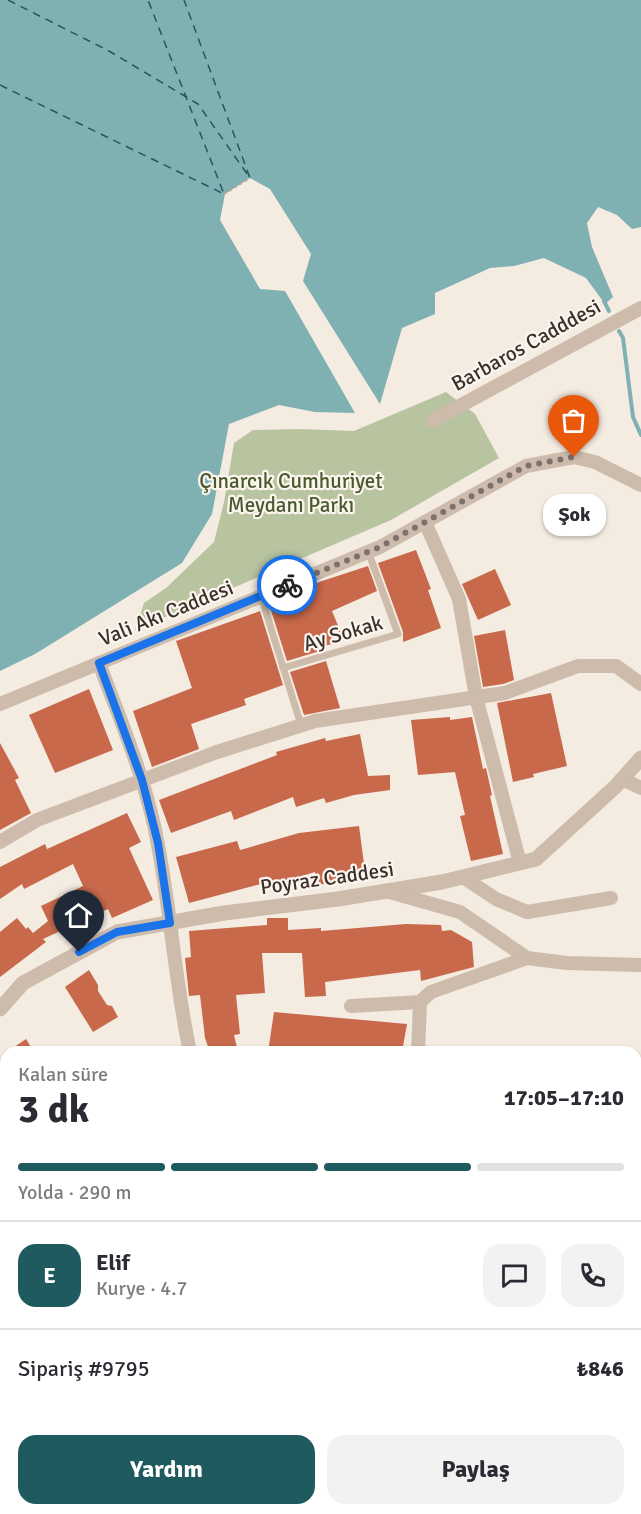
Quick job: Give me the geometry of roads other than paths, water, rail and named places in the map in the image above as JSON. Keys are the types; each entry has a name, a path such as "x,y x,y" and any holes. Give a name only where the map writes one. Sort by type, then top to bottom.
{"street":[{"name":"Barbaros Cadddesi","path":"432,421 641,308"},
{"name":"Vali Akı Caddesi","path":"0,704 369,551 526,466 574,457 595,462 641,485"},
{"path":"425,522 459,599 476,697 520,863"},
{"path":"99,663 142,780 158,843 181,1010 189,1046"},
{"path":"0,842 37,820 217,752 315,721 505,693 578,666 616,666 641,684"},
{"name":"Poyraz Caddesi","path":"0,1008 23,983 117,932 224,913 386,891 463,877 536,860 622,779 641,758"},
{"path":"622,779 641,788"},
{"path":"463,877 496,899 527,912 611,898"},
{"path":"386,891 460,912 527,958"},
{"path":"351,1006 420,1002 431,992 527,958 567,963 641,965"},
{"path":"417,1046 420,1002"}],"lane":[{"name":"Ay Sokak","path":"283,668 398,634 369,551"},
{"path":"261,596 301,725"}],"water":[{"path":"0,0 641,0 641,227 632,229 617,215 598,207 587,223 592,247 613,297 605,304 586,278 544,258 514,266 490,268 435,293 435,314 402,328 380,404 303,281 311,254 270,189 250,178 225,194 220,220 260,289 285,291 355,413 315,412 279,405 229,424 212,514 182,563 35,654 0,671"}],"waterway":[{"path":"604,301 609,311"},
{"path":"619,331 623,338 633,417 641,435"}],"place":[{"name":"Şok","path":"574,457"}],"park label":[{"name":"Çınarcık Cumhuriyet Meydanı Parkı","path":"291,493"}]}
